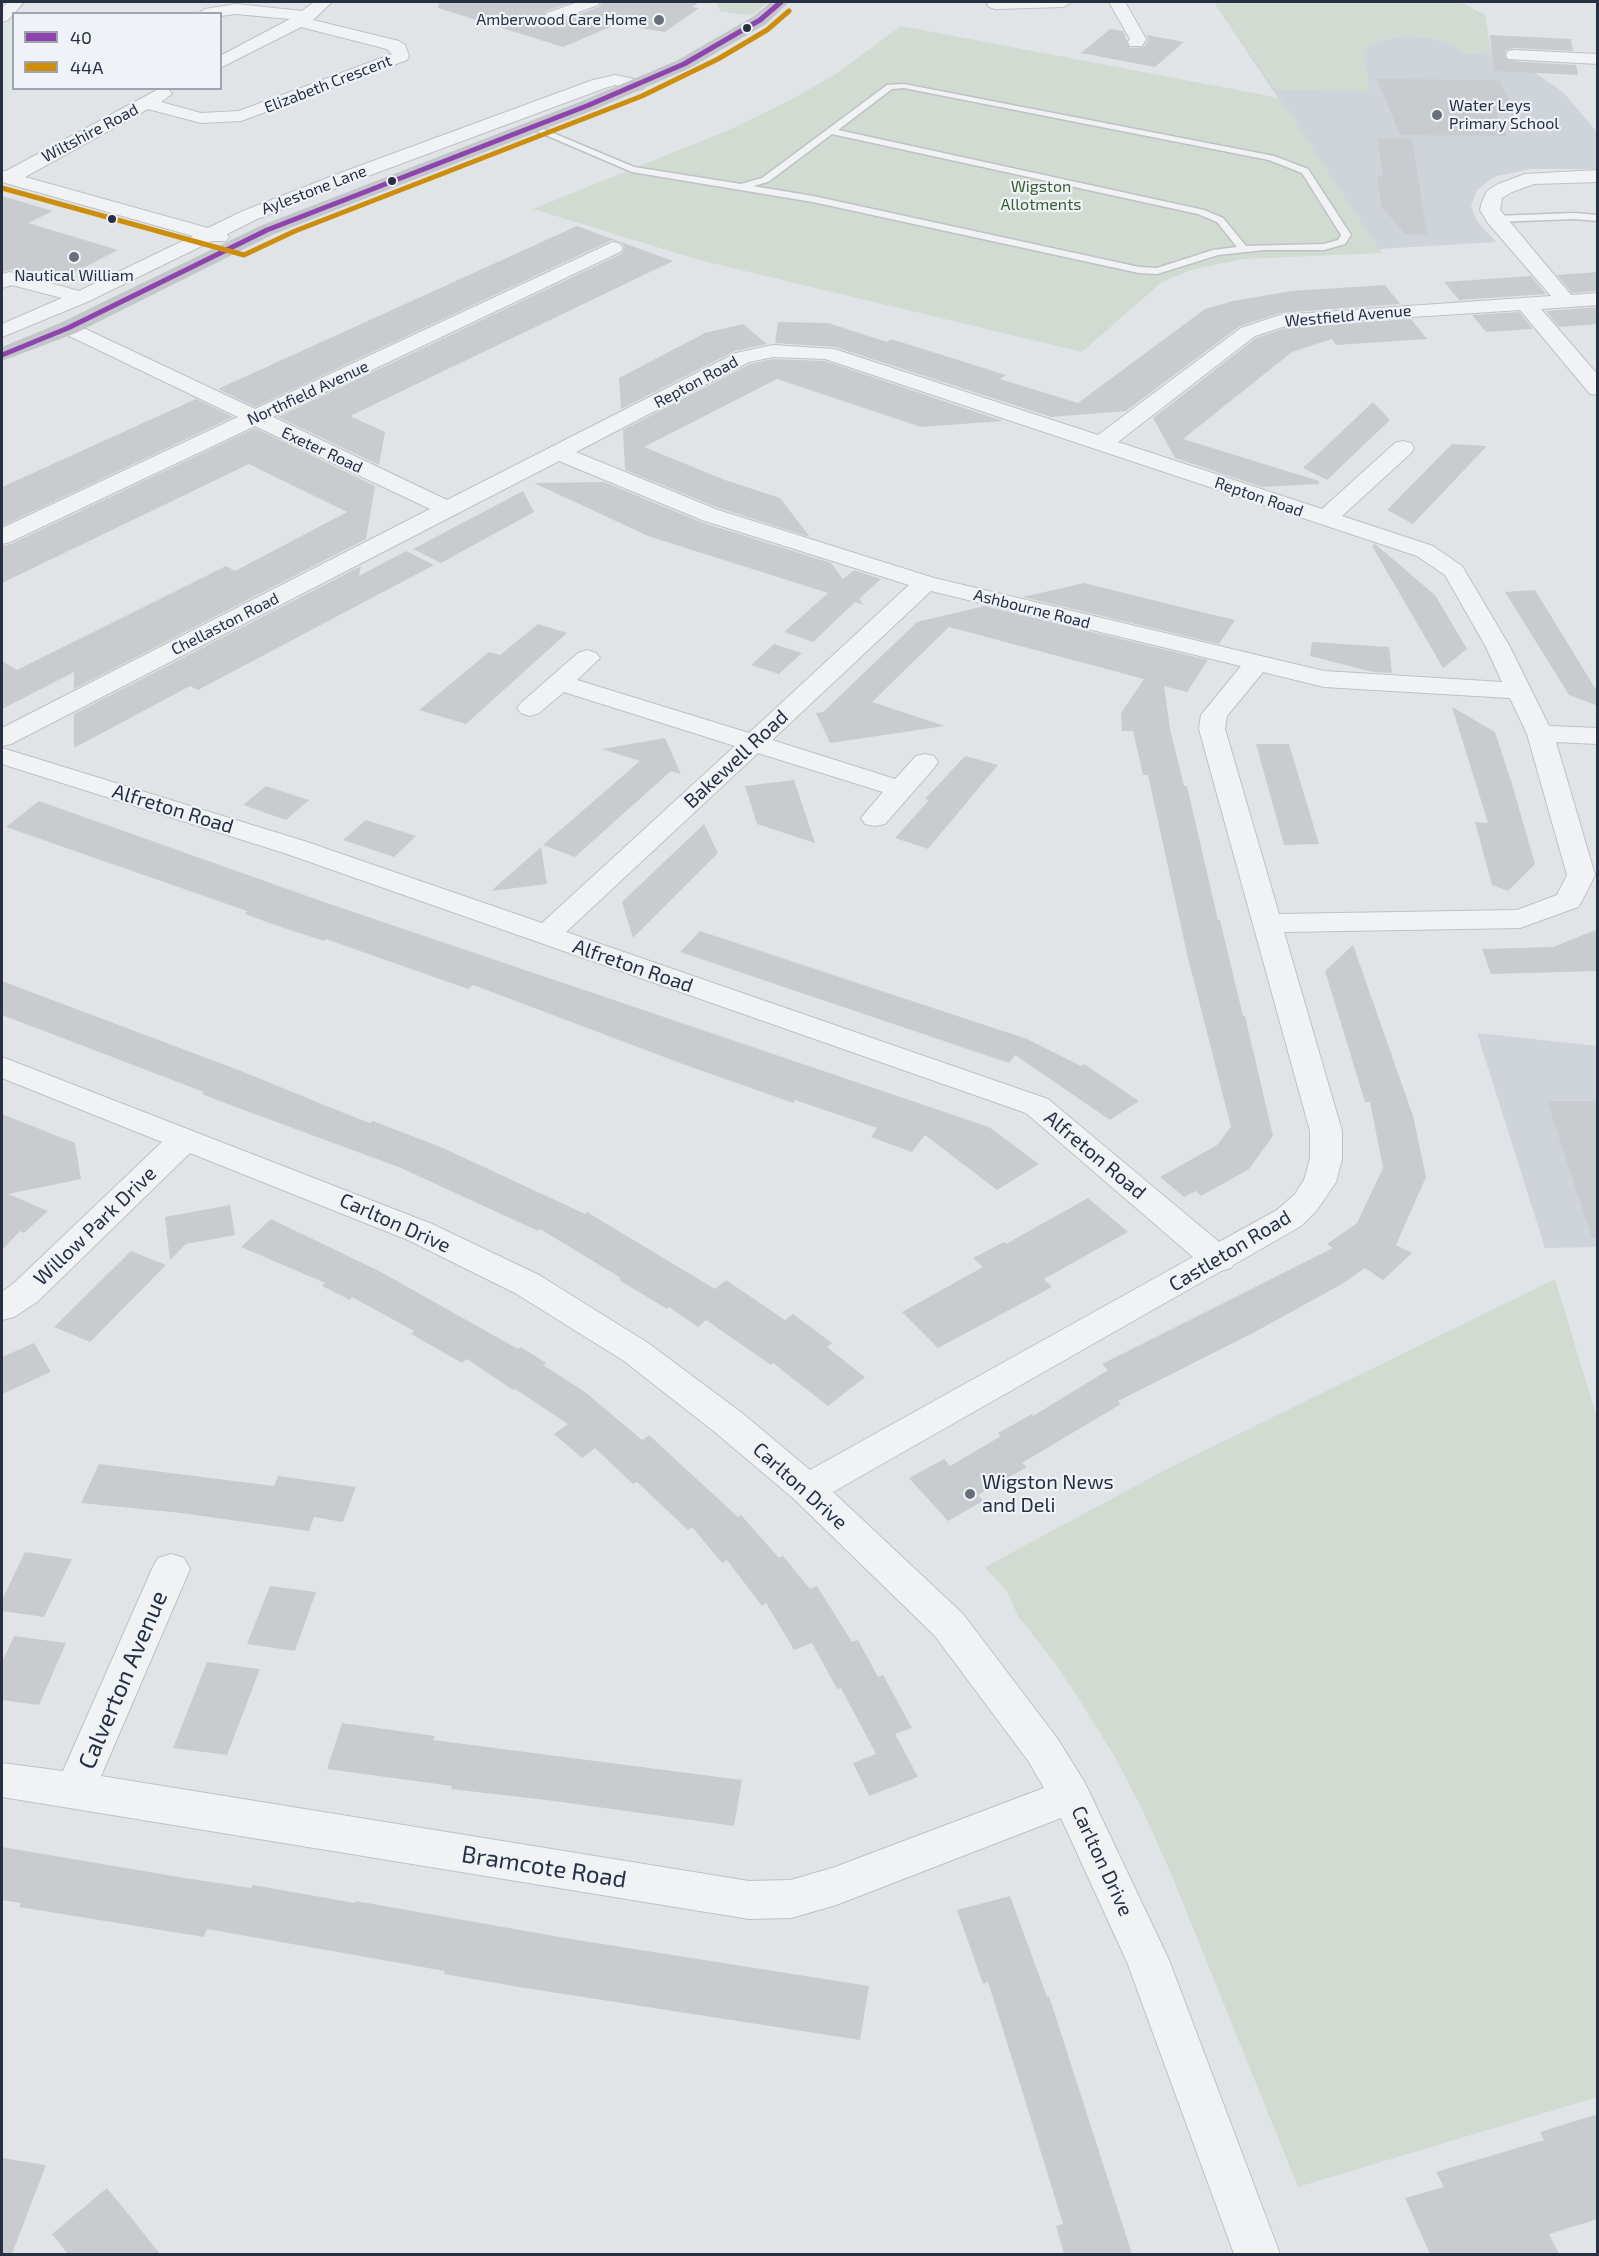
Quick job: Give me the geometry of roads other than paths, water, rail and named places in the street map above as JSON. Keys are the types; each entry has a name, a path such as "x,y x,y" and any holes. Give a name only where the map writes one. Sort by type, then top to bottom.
{"main road":[{"name":"Aylestone Lane","path":"2,355 68,328 290,220 531,127 684,64 738,34 770,13 781,2"}],"street":[{"path":"2,17 16,2"},
{"path":"222,62 303,18 324,2"},
{"path":"553,16 592,2"},
{"path":"995,5 1064,2"},
{"path":"1117,2 1138,39 1129,41 1153,46"},
{"path":"217,12 236,9 303,18"},
{"name":"Elizabeth Crescent","path":"154,94 201,118 241,116 401,56 399,49 393,45 303,18"},
{"path":"1514,55 1598,59"},
{"name":"Aylestone Lane","path":"2,331 80,298 250,215 350,176 599,84 615,80 637,85"},
{"name":"Wiltshire Road","path":"5,177 154,94"},
{"path":"1566,302 1495,219 1490,210 1494,195 1517,182 1552,176 1598,176"},
{"path":"5,177 240,243"},
{"name":"Northfield Avenue","path":"2,537 613,248"},
{"path":"5,277 62,291 80,298"},
{"name":"Westfield Avenue","path":"1101,444 1248,332 1287,319 1598,299"},
{"path":"1526,304 1598,389"},
{"name":"Exeter Road","path":"68,328 448,509"},
{"name":"Repton Road","path":"448,509 743,357 773,351 827,353 1425,551 1454,571 1520,691 1540,734 1581,875 1568,901 1520,919 1268,922"},
{"path":"1325,519 1403,448"},
{"name":"Ashbourne Road","path":"560,453 710,515 926,583 1324,679 1520,691"},
{"name":"Chellaston Road","path":"2,738 448,509"},
{"name":"Bakewell Road","path":"546,935 926,583"},
{"path":"530,708 587,658"},
{"name":"Castleton Road","path":"807,1489 1219,1260 1289,1218 1306,1202 1320,1182 1326,1159 1326,1131 1212,729 1214,715 1256,664"},
{"path":"559,682 900,789"},
{"path":"1540,734 1598,736"},
{"name":"Alfreton Road","path":"2,756 294,847 1037,1106 1219,1260"},
{"path":"875,818 925,762"},
{"name":"Carlton Drive","path":"2,1067 420,1232 527,1284 636,1352 729,1423 807,1489 949,1625 1043,1750 1071,1796 1148,1960 1257,2254"},
{"name":"Willow Park Drive","path":"2,1308 26,1293 185,1139"},
{"name":"Calverton Avenue","path":"75,1790 171,1569"},
{"name":"Bramcote Road","path":"2,1780 749,1900 791,1899 836,1886 1071,1796"}],"lane":[{"path":"531,127 632,169 813,199 1139,270 1157,270 1196,261 1216,252 1324,247 1342,242 1346,236 1305,171 1271,158 904,87 890,87 765,180 741,187"},
{"path":"830,131 1201,212 1220,220 1244,249"},
{"path":"1495,219 1574,216 1598,218"}],"place":[{"name":"Amberwood Care Home","path":"659,20"},
{"name":"Water Leys Primary School","path":"1437,115"},
{"name":"Nautical William","path":"74,257"},
{"name":"Wigston News and Deli","path":"970,1494"}],"park label":[{"name":"Wigston Allotments","path":"1041,196"}]}
